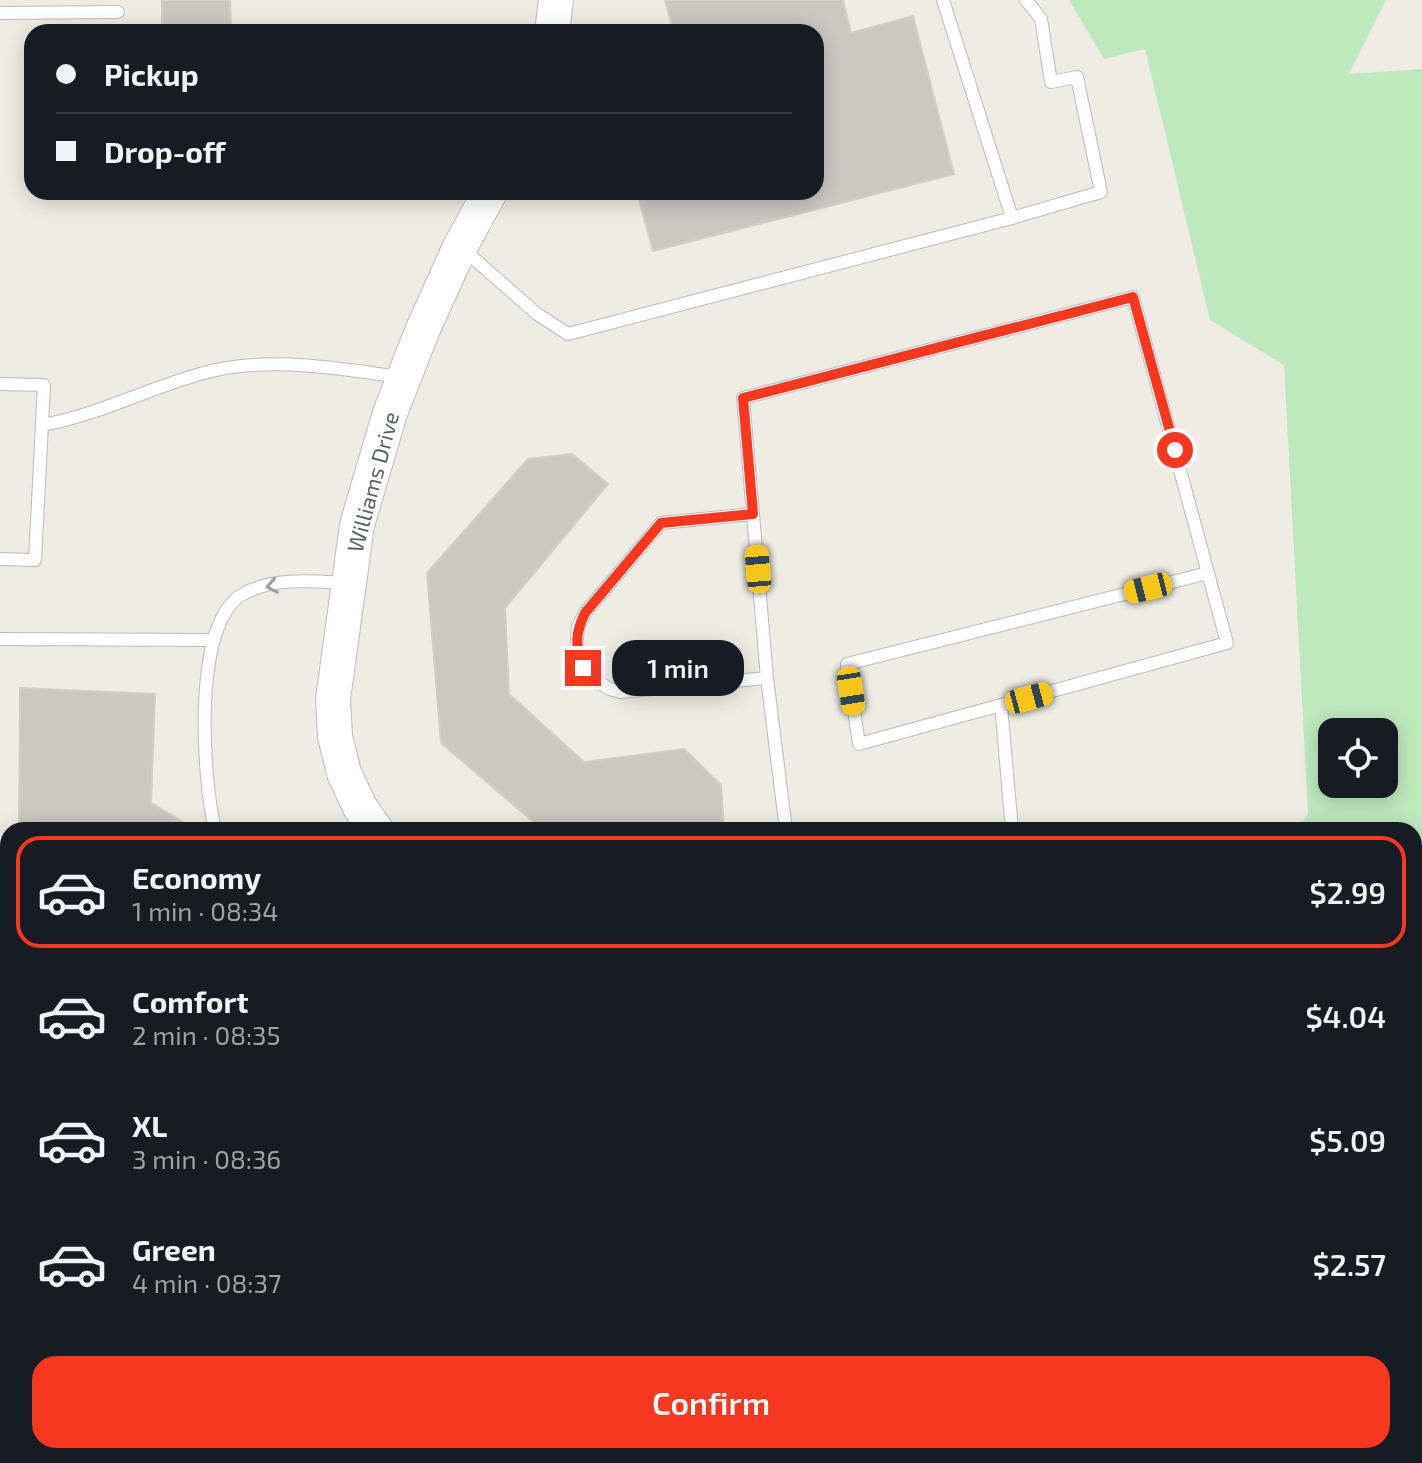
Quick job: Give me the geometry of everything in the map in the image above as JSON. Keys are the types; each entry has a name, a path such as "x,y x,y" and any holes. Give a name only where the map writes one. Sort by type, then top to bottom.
{"street":[{"path":"553,24 556,0"},
{"name":"Williams Drive","path":"369,822 344,773 335,736 333,699 357,525 390,413 423,329 460,247 486,200"}],"lane":[{"path":"943,0 1012,218"},
{"path":"460,247 537,314 568,334 1101,192 1077,77 1051,82 1041,19 1026,0"},
{"path":"0,13 118,12"},
{"path":"785,822 767,678 743,398 1133,297 1208,573 1227,643 859,744 847,664 1208,573"},
{"path":"43,425 66,421 201,373 245,366 324,367 404,378"},
{"path":"0,384 44,385 35,560 0,559"},
{"path":"753,514 661,523 585,613 578,627 576,649 583,668 593,679 620,692 767,678"},
{"path":"213,822 204,764 205,711 212,640 227,609 241,595 263,587 303,580 349,583"},
{"path":"0,639 212,640"},
{"path":"1001,705 1011,822"}],"green space":[{"path":"1069,0 1386,0 1349,74 1422,69 1422,822 1303,822 1308,813 1284,365 1210,320 1145,49 1104,59"}],"building":[{"path":"162,0 230,0 231,24 162,24"},
{"path":"665,0 843,0 851,33 913,16 954,174 653,251 639,200 824,200 824,24 672,24"},
{"path":"572,454 608,484 505,608 509,694 584,762 684,749 721,785 723,822 534,822 441,743 427,573 528,459"},
{"path":"20,688 155,694 151,803 183,822 19,822"}],"route":[{"path":"583,668 576,649 578,627 585,613 661,523 753,514 743,398 1133,297 1175,450"}]}
